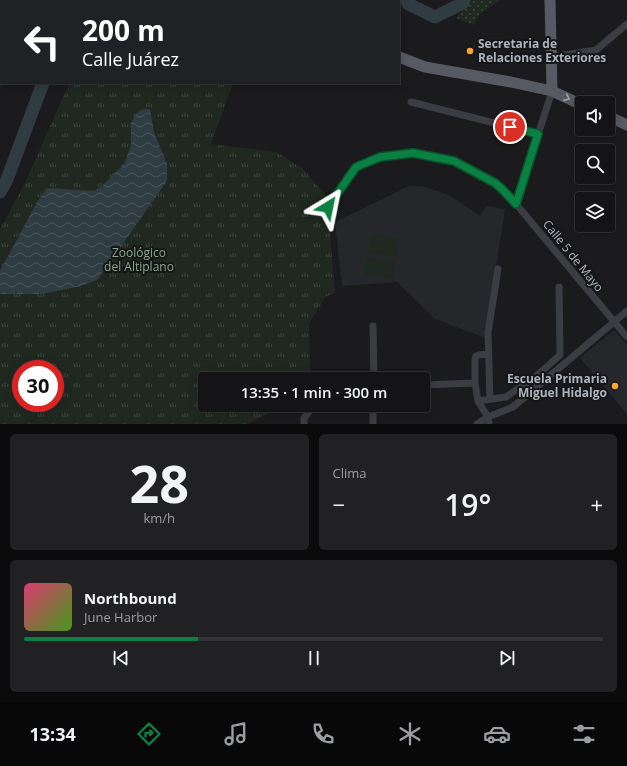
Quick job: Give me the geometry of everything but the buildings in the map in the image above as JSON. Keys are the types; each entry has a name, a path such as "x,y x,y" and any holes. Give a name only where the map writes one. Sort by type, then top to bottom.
{"main road":[{"path":"550,0 552,91"},
{"path":"400,57 425,67 511,82 552,91 575,102"},
{"path":"615,119 627,125"}],"street":[{"path":"551,57 596,50 627,24"},
{"path":"516,204 552,91"},
{"path":"411,102 538,134"},
{"name":"Calle 5 de Mayo","path":"328,207 356,167 380,157 413,153 454,161 495,183 502,189 627,337"},
{"path":"490,399 488,333 498,270"},
{"path":"478,401 506,397 534,378 560,355 559,287"},
{"path":"477,424 489,421 513,407 627,311"},
{"path":"373,326 374,372"},
{"path":"488,354 476,356 475,383 478,401 489,421"},
{"path":"430,385 475,383"},
{"path":"304,424 304,418 309,412"},
{"path":"373,412 373,424"}],"shaded area":[{"path":"409,186 425,187 449,195 480,216 486,206 505,209 486,333 483,337 435,319 397,282 342,286 335,222"},
{"name":"Escuela Primaria Miguel Hidalgo","path":"614,330 627,345 627,414 580,358"}],"green space":[{"path":"468,0 500,0 479,15 473,25 456,18 467,5"},
{"name":"Zoológico del Altiplano","path":"70,84 233,84 211,144 276,152 303,169 327,197 335,293 325,297 309,324 310,372 198,372 198,412 272,412 247,424 0,424 0,229 25,183"},
{"path":"371,234 400,238 397,256 368,252"},
{"path":"366,257 395,262 393,279 364,274"}],"water":[{"path":"150,109 154,132 167,164 167,181 97,280 81,286 42,294 0,294 0,271 36,204 47,188 94,191 101,187 124,164 131,145 130,125 135,115 141,110"}],"waterway":[{"path":"407,0 408,4 435,17 463,3 464,0"},
{"path":"0,192 6,182 43,84"}],"place":[{"name":"Secretaria de Relaciones Exteriores","path":"470,51"},
{"name":"Escuela Primaria Miguel Hidalgo","path":"615,386"}],"route":[{"path":"328,207 356,167 380,157 413,153 454,161 495,183 516,204 538,134 510,127"}]}
